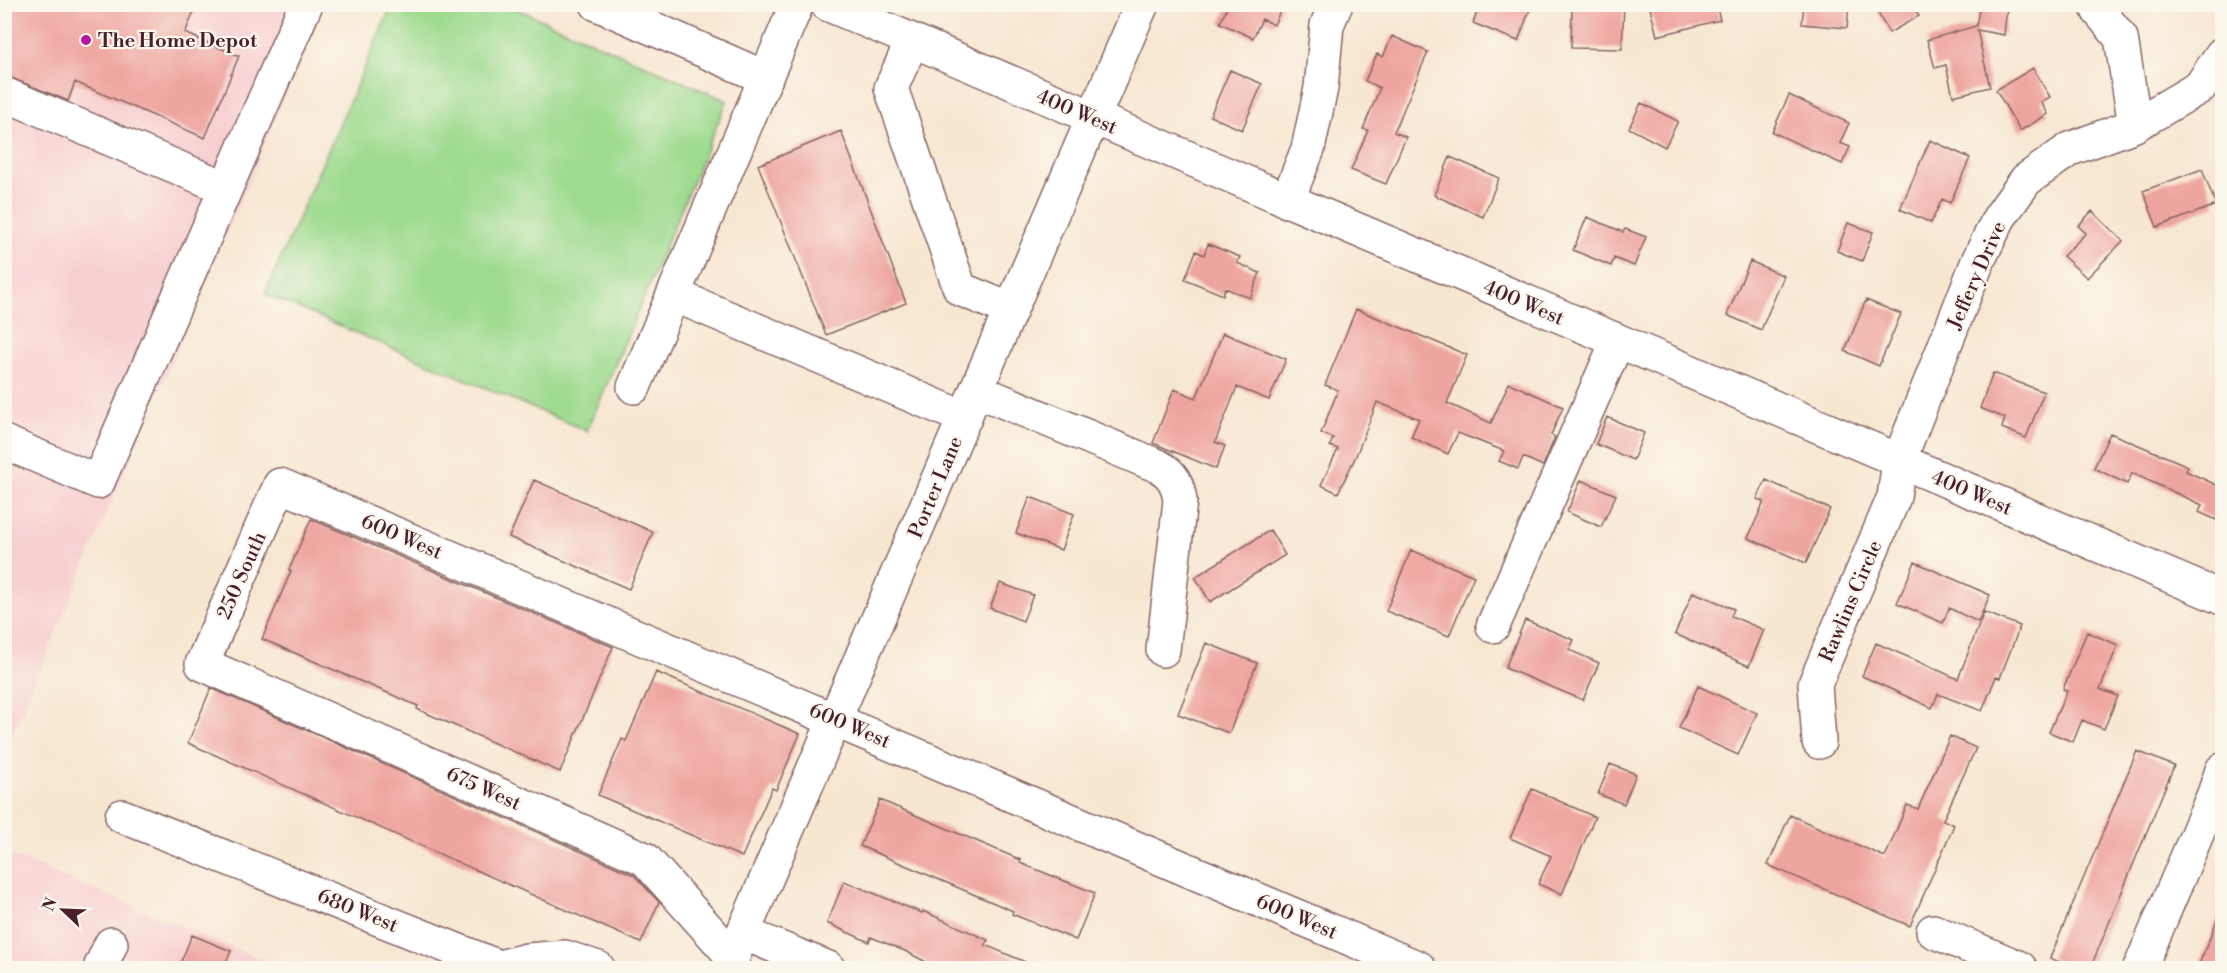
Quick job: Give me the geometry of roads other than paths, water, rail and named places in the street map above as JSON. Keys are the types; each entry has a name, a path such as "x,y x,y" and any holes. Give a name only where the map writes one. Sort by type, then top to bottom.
{"street":[{"path":"4,442 98,482 306,4"},
{"path":"597,4 766,78"},
{"path":"634,387 797,4"},
{"name":"400 West","path":"827,4 2223,598"},
{"name":"Porter Lane","path":"735,953 1142,4"},
{"path":"1287,201 1308,149 1321,88 1327,25 1336,4"},
{"path":"2098,10 2121,38 2135,125"},
{"path":"912,41 891,88 960,289 1011,310"},
{"name":"Jeffery Drive","path":"1899,461 1978,261 2000,218 2026,180 2070,149 2135,125 2200,87 2223,54"},
{"path":"4,94 226,188"},
{"path":"674,295 970,404 1149,462 1170,473 1176,482 1180,501 1163,650"},
{"path":"1493,626 1617,342"},
{"name":"Rawlins Circle","path":"1819,742 1815,684 1894,497 1899,461"},
{"name":"600 West","path":"280,485 835,719 1365,958 1419,969"},
{"name":"250 South","path":"202,664 280,485"},
{"name":"675 West","path":"202,664 645,859 735,953 828,969"},
{"path":"2140,969 2223,770"},
{"name":"680 West","path":"122,816 499,967 527,960 565,957 598,969"},
{"path":"1933,931 2020,969"}],"place":[{"name":"The Home Depot","path":"86,40"}]}
